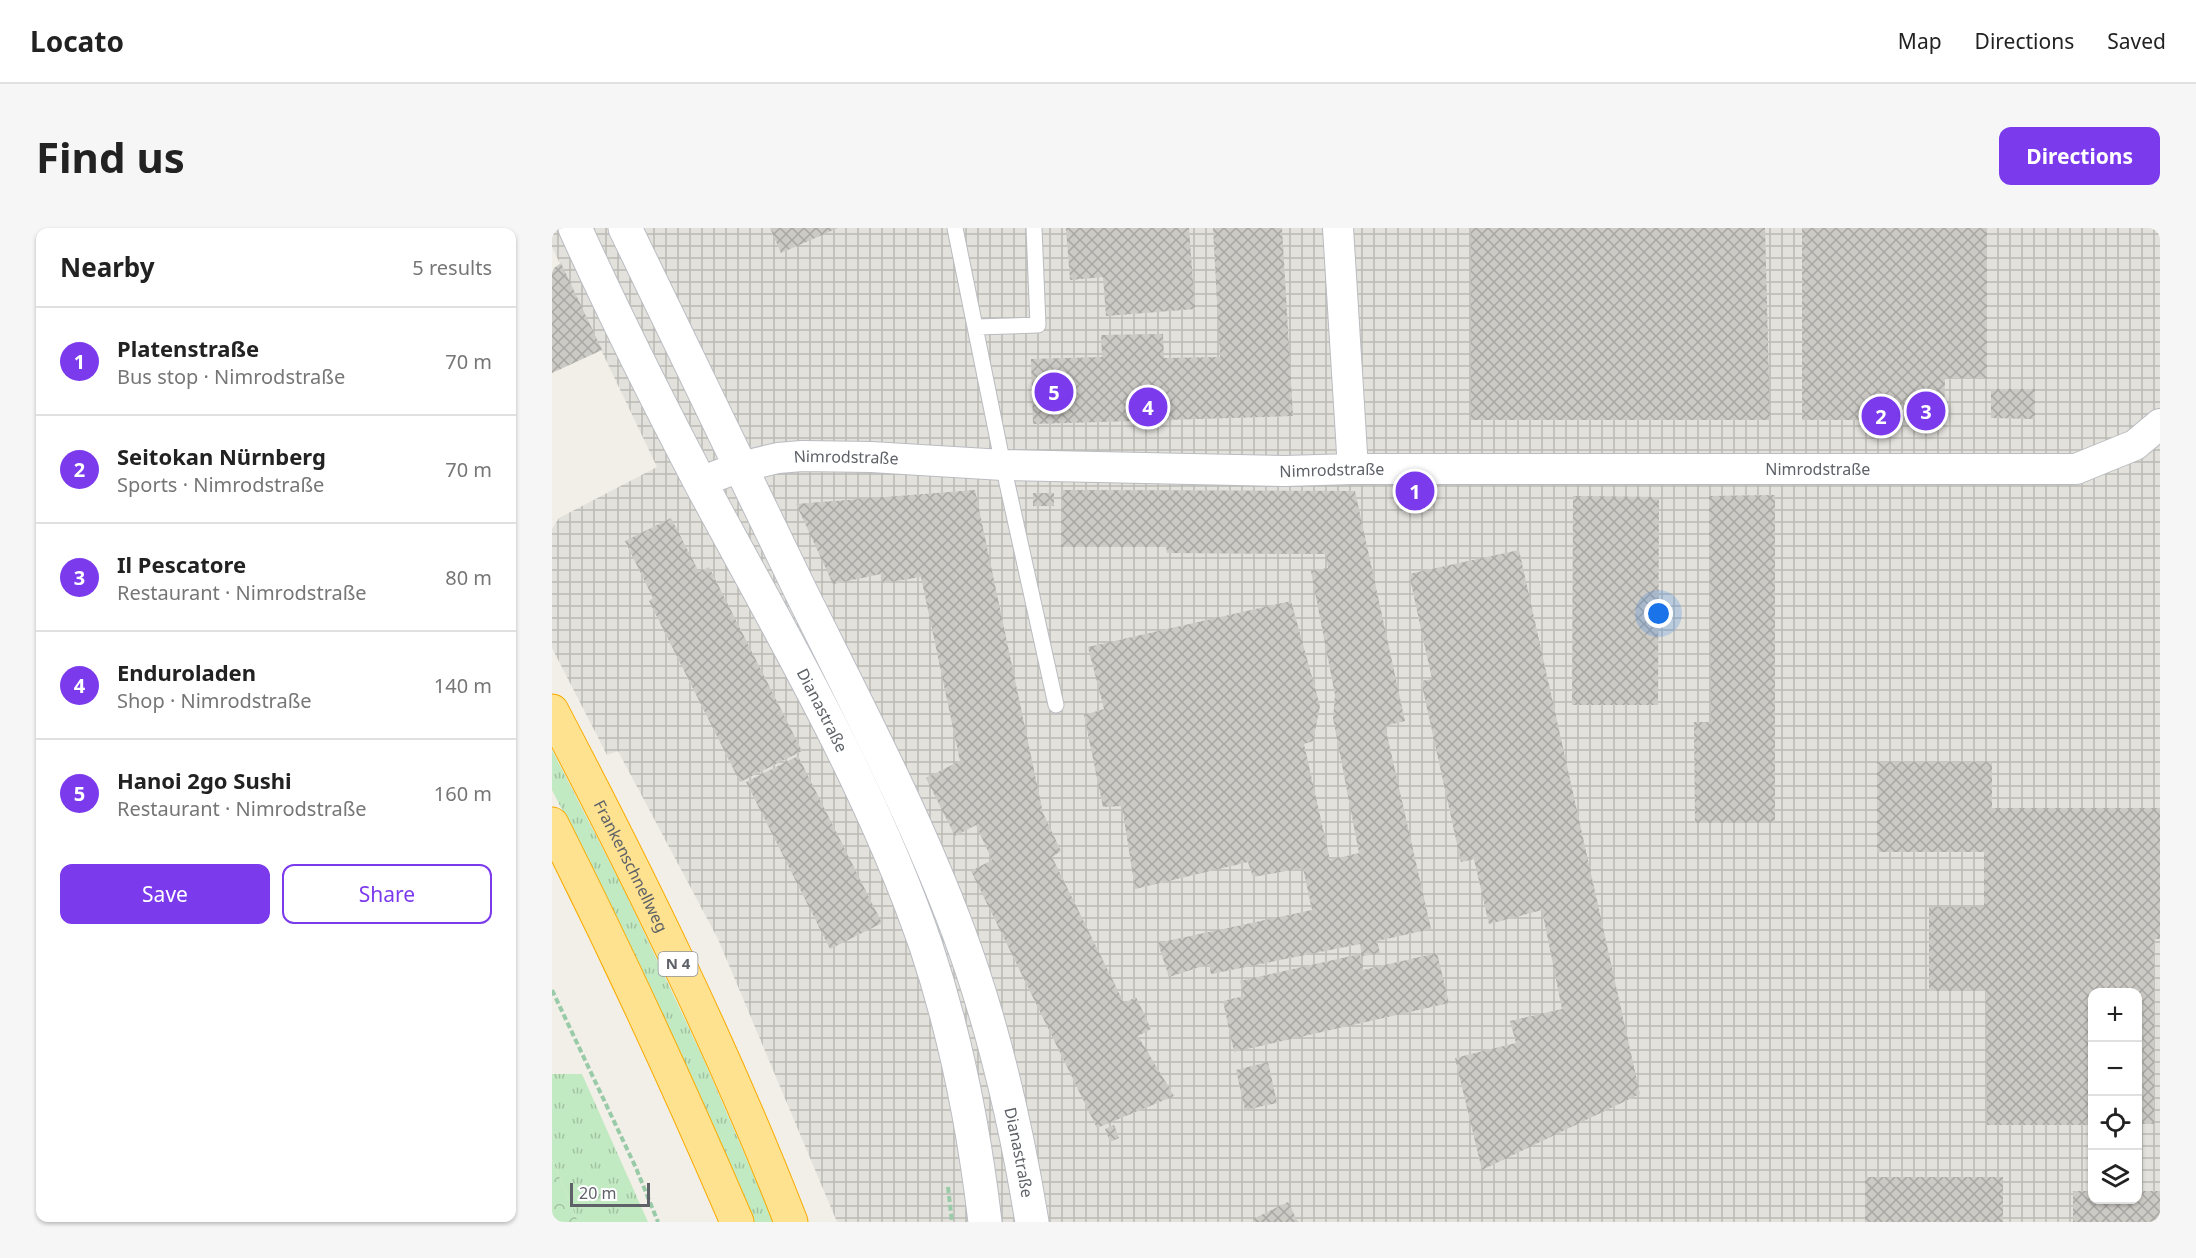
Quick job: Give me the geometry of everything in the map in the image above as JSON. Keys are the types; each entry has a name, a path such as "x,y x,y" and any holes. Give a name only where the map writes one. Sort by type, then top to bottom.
{"highway":[{"name":"Frankenschnellweg","path":"552,711 691,992 754,1132 790,1222"},
{"path":"552,824 606,930 660,1046 737,1222"}],"main road":[{"name":"Dianastraße","path":"575,228 640,365 842,749 907,894 935,974 959,1063 978,1166 985,1222"},
{"name":"Dianastraße","path":"625,228 884,760 956,924 996,1048 1014,1125 1032,1222"}],"street":[{"path":"1338,228 1353,470"},
{"name":"Nimrodstraße","path":"700,482 740,467 778,458 802,456 871,456 1003,465 1285,471 2076,470 2135,445 2160,424"}],"lane":[{"path":"955,228 1003,465 1056,705"},
{"path":"976,327 1038,325 1034,228"}],"path":[{"path":"552,990 636,1168 658,1222"},
{"path":"947,1179 952,1222"}],"shaded area":[{"path":"552,228 2160,228 2160,1222 837,1222 718,939 618,751 607,755 552,648 552,529 559,518 657,467 552,247"}],"green space":[{"path":"552,750 626,894 703,1058 774,1222 751,1222 683,1062 610,904 552,790"},
{"path":"552,1074 582,1074 648,1222 578,1222 552,1159"},
{"path":"552,1159 578,1222 552,1222"}],"building":[{"path":"770,228 838,228 781,253"},
{"path":"1066,228 1189,228 1195,309 1106,316 1103,277 1070,280"},
{"path":"1213,228 1282,228 1293,416 1033,424 1031,359 1102,357 1101,335 1163,334 1164,358 1220,357"},
{"path":"1471,228 1765,228 1770,420 1471,420"},
{"path":"1802,228 1987,228 1987,378 1945,378 1944,420 1802,420"},
{"path":"561,263 602,350 552,373 552,273 554,268"},
{"path":"1991,389 2035,389 2035,419 1991,418"},
{"path":"975,490 1043,813 1061,851 1052,857 1124,1003 1136,997 1151,1029 1138,1036 1174,1096 1097,1128 971,871 992,860 976,825 955,836 926,778 960,761 921,577 883,583 881,574 833,584 796,504"},
{"path":"1062,490 1355,491 1405,721 1385,726 1431,929 1377,941 1380,953 1362,956 1360,944 1211,974 1209,964 1169,977 1158,943 1312,910 1303,868 1253,877 1248,862 1135,889 1122,806 1103,807 1084,715 1104,709 1088,647 1291,601 1320,706 1313,741 1304,744 1330,860 1359,853 1333,718 1335,695 1311,571 1328,568 1326,554 1167,553 1166,547 1061,547"},
{"path":"1033,493 1054,493 1054,506 1033,506"},
{"path":"1775,495 1775,822 1695,823 1694,722 1711,722 1709,496"},
{"path":"1573,496 1659,497 1658,705 1572,705"},
{"path":"671,518 699,572 709,567 802,751 740,782 649,601 653,598 625,541"},
{"path":"1519,550 1640,1094 1482,1170 1455,1058 1516,1043 1510,1021 1562,1009 1542,910 1489,924 1474,859 1461,862 1421,681 1432,679 1409,574"},
{"path":"798,756 882,923 830,949 746,782"},
{"path":"1877,762 1992,762 1992,808 2160,808 2160,939 2154,939 2154,1124 2142,1124 2142,988 2088,988 2088,1125 1987,1125 1986,990 1929,991 1929,907 1984,907 1984,852 1877,852"},
{"path":"1437,953 1449,1003 1234,1052 1223,1001 1244,996 1240,981 1360,954 1363,970"},
{"path":"1268,1062 1277,1103 1245,1110 1236,1070"},
{"path":"1114,1125 1119,1138 1110,1142 1105,1129"},
{"path":"1865,1177 2003,1177 2003,1222 1865,1222"},
{"path":"2073,1191 2088,1191 2088,1204 2142,1204 2142,1191 2160,1191 2160,1222 2073,1222"},
{"path":"1288,1202 1298,1222 1254,1222 1253,1219"}],"place":[{"name":"Hanoi 2go Sushi","path":"1054,392"},
{"name":"Enduroladen","path":"1148,407"},
{"name":"Il Pescatore","path":"1926,411"},
{"name":"Seitokan Nürnberg","path":"1881,416"},
{"name":"Platenstraße","path":"1415,491"}]}
